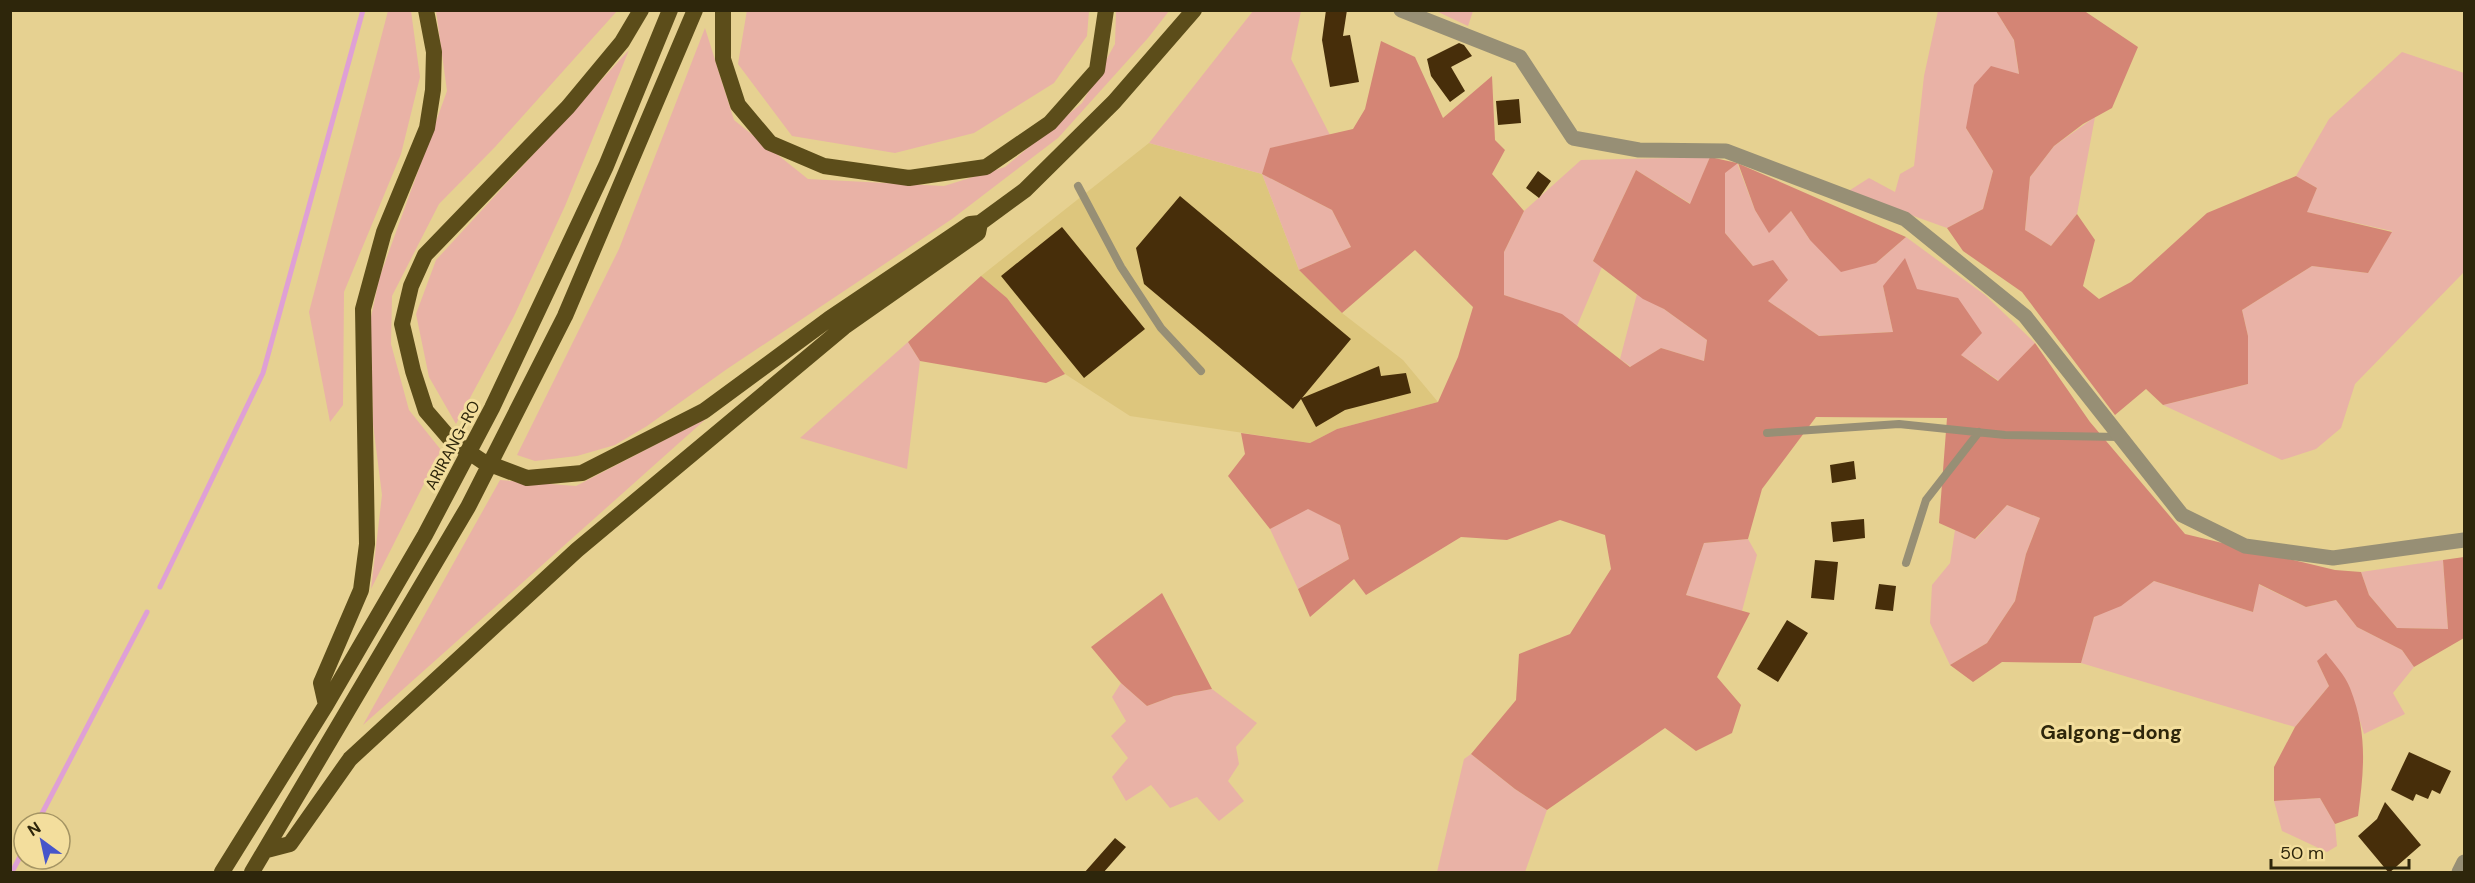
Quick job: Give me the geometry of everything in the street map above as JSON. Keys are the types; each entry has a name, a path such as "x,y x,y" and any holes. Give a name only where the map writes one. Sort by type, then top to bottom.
{"highway":[{"path":"326,705 321,683 361,590 367,544 363,309 384,232 428,128 433,90 434,52 426,10"},
{"path":"641,10 622,42 568,107 425,255 411,286 402,324 413,371 426,411 451,440 482,461 527,478 582,473 704,411 829,320 970,224 981,223 1025,190 1114,102 1194,10"},
{"name":"ARIRANG-RO","path":"222,873 326,705 424,535 492,408 606,166 670,10"},
{"path":"252,873 473,496 565,316 695,10"},
{"path":"723,10 723,59 738,105 770,143 824,166 909,178 986,167 1050,123 1096,70 1106,10"},
{"path":"267,850 290,844 350,759 577,550 844,327 978,233 981,223"}],"street":[{"path":"1401,10 1520,57 1573,138 1639,150 1726,151 1905,219 2025,316 2182,515 2245,546 2333,558 2464,540"},
{"path":"2460,873 2464,862"}],"lane":[{"path":"1078,186 1121,267 1161,328 1201,371"},
{"path":"1767,433 1899,424 1979,432 2120,437"},
{"path":"1906,563 1926,500 1979,432"}],"shaded area":[{"path":"747,10 1089,11 1087,36 1054,83 974,133 895,153 792,136 738,64"},
{"path":"1473,10 1468,26 1436,11"},
{"path":"2083,10 2138,47 2112,108 2083,124 2054,146 2030,177 2025,230 2051,246 2077,214 2095,240 2083,286 2099,299 2131,282 2207,213 2296,176 2317,188 2307,212 2392,232 2368,273 2312,266 2242,310 2248,336 2248,384 2163,405 2146,389 2115,415 2022,292 1963,251 1947,228 1983,209 1993,171 1966,128 1974,85 1991,66 2019,74 2014,40 1996,11"},
{"path":"388,11 411,11 420,77 401,154 344,292 343,405 330,422 309,312"},
{"path":"436,11 617,11 495,147 439,204 392,296 391,344 409,410 441,450 371,589 382,495 373,424 370,322 379,279 447,91"},
{"path":"1116,11 1169,11 1148,38 1058,138 952,219 727,369 647,426 615,445 577,456 535,461 517,455 619,249 705,28 734,120 808,179 944,186 1005,167 1082,103 1115,44"},
{"path":"1253,11 1301,11 1291,59 1330,135 1271,148 1262,174 1149,143"},
{"path":"1938,11 1996,11 2014,40 2019,75 1966,128 1993,171 1983,209 1947,228 1847,192 1869,178 1895,192 1900,174 1914,166 1924,76"},
{"path":"1381,41 1415,57 1443,118 1492,76 1495,140 1505,150 1492,174 1524,211 1504,252 1504,295 1562,314 1630,367 1661,348 1704,361 1707,340 1664,309 1643,299 1593,261 1636,170 1690,204 1710,157 1738,163 1725,173 1725,233 1753,266 1773,260 1788,280 1768,301 1819,336 1893,332 1883,286 1905,258 1917,289 1958,298 1982,333 1961,355 1998,381 2035,343 2090,422 2185,534 2335,570 2361,572 2369,595 2397,628 2448,629 2443,560 2464,557 2464,638 2414,667 2402,650 2357,627 2336,600 2306,607 2259,584 2253,612 2154,581 2121,606 2094,617 2081,663 2002,662 1973,682 1950,665 1987,643 2015,601 2026,554 2040,518 2007,505 1975,539 1939,523 1947,418 1816,417 1762,489 1748,539 1704,543 1686,595 1750,613 1717,677 1741,705 1732,733 1696,751 1665,728 1547,810 1515,789 1471,754 1516,700 1519,654 1570,634 1611,569 1605,535 1560,520 1507,540 1461,537 1366,595 1354,579 1310,617 1298,589 1349,559 1340,525 1308,509 1270,529 1228,476 1245,454 1241,433 1310,443 1337,429 1438,402 1458,357 1473,307 1415,250 1342,313 1299,270 1351,247 1332,210 1262,174 1270,148 1353,129 1365,109"},
{"path":"629,50 565,206 514,316 456,424 429,377 416,314 436,260"},
{"path":"2402,52 2464,73 2464,272 2355,384 2341,428 2316,449 2282,460 2163,405 2248,384 2248,336 2242,310 2312,266 2368,273 2392,231 2306,212 2317,188 2296,176 2329,119"},
{"path":"2095,117 2077,214 2051,246 2025,230 2030,177 2054,146"},
{"path":"1149,143 1262,174 1299,270 1342,313 1403,360 1438,402 1337,429 1310,443 1130,416 1065,374 1007,298 981,276"},
{"path":"1710,157 1691,204 1636,170 1593,261 1602,267 1577,326 1551,311 1504,295 1504,252 1524,211 1581,160"},
{"path":"1737,163 1755,210 1769,232 1791,211 1810,240 1876,263 1906,237 1985,295 2035,343 1999,381 1961,355 1883,286 1893,332 1819,336 1768,301 1753,266 1725,233 1724,173"},
{"path":"1738,164 1906,237 1876,263 1841,272 1810,240 1791,211 1769,233 1755,210"},
{"path":"1262,174 1332,210 1351,247 1299,270"},
{"path":"981,276 1007,298 1065,374 1046,383 920,361 908,342"},
{"path":"1637,294 1664,309 1707,340 1704,361 1661,348 1631,367 1620,359"},
{"path":"908,342 920,361 907,469 800,438"},
{"path":"707,418 363,725 500,480 576,486"},
{"path":"2007,505 2040,518 2026,554 2015,601 1987,643 1950,665 1930,623 1932,585 1950,563 1955,530 1976,539"},
{"path":"1308,508 1340,525 1349,559 1298,589 1270,529"},
{"path":"1748,539 1757,555 1742,611 1686,595 1704,543"},
{"path":"2443,560 2448,629 2397,628 2369,595 2361,572"},
{"path":"2154,581 2253,612 2258,584 2306,607 2336,600 2357,627 2402,650 2414,667 2393,693 2405,714 2364,734 2349,686 2317,661 2329,686 2295,727 2081,663 2094,617 2124,603"},
{"path":"1162,593 1212,689 1174,696 1147,706 1121,683 1091,647"},
{"path":"2326,653 2350,688 2360,721 2363,752 2358,816 2335,824 2320,798 2274,801 2274,767 2295,727 2329,686 2317,661"},
{"path":"1121,683 1147,706 1174,696 1212,689 1257,723 1236,747 1239,764 1228,781 1244,801 1219,821 1197,797 1170,808 1151,785 1126,801 1112,777 1128,758 1111,736 1126,721 1112,697"},
{"path":"1471,754 1515,789 1547,810 1525,872 1437,872 1464,759"},
{"path":"2320,798 2335,824 2337,846 2327,852 2282,831 2274,801"}],"building":[{"path":"1326,10 1347,10 1343,36 1350,35 1359,82 1330,87 1322,40"},
{"path":"1459,43 1464,45 1472,56 1451,67 1465,91 1450,102 1431,76 1427,59"},
{"path":"1519,99 1521,123 1498,125 1496,101"},
{"path":"1538,171 1551,181 1539,198 1526,188"},
{"path":"1180,196 1351,339 1302,398 1379,366 1381,376 1406,373 1411,393 1345,410 1316,427 1301,399 1293,409 1144,284 1136,248"},
{"path":"1062,227 1145,329 1084,378 1001,276"},
{"path":"1854,461 1856,479 1832,483 1830,465"},
{"path":"1864,519 1865,538 1833,542 1831,522"},
{"path":"1815,560 1838,562 1834,600 1811,598"},
{"path":"1879,584 1896,586 1893,611 1875,609"},
{"path":"1787,620 1808,633 1778,682 1757,669"},
{"path":"2409,752 2451,771 2440,794 2432,790 2428,799 2416,794 2413,801 2391,790"},
{"path":"2385,802 2421,845 2389,873 2358,836 2377,819"},
{"path":"1115,838 1126,847 1103,873 1084,873"}],"waterway":[{"path":"160,587 263,373 363,10"},
{"path":"43,811 147,612"}],"district":[{"name":"Galgong-dong","path":"2111,732"}]}
